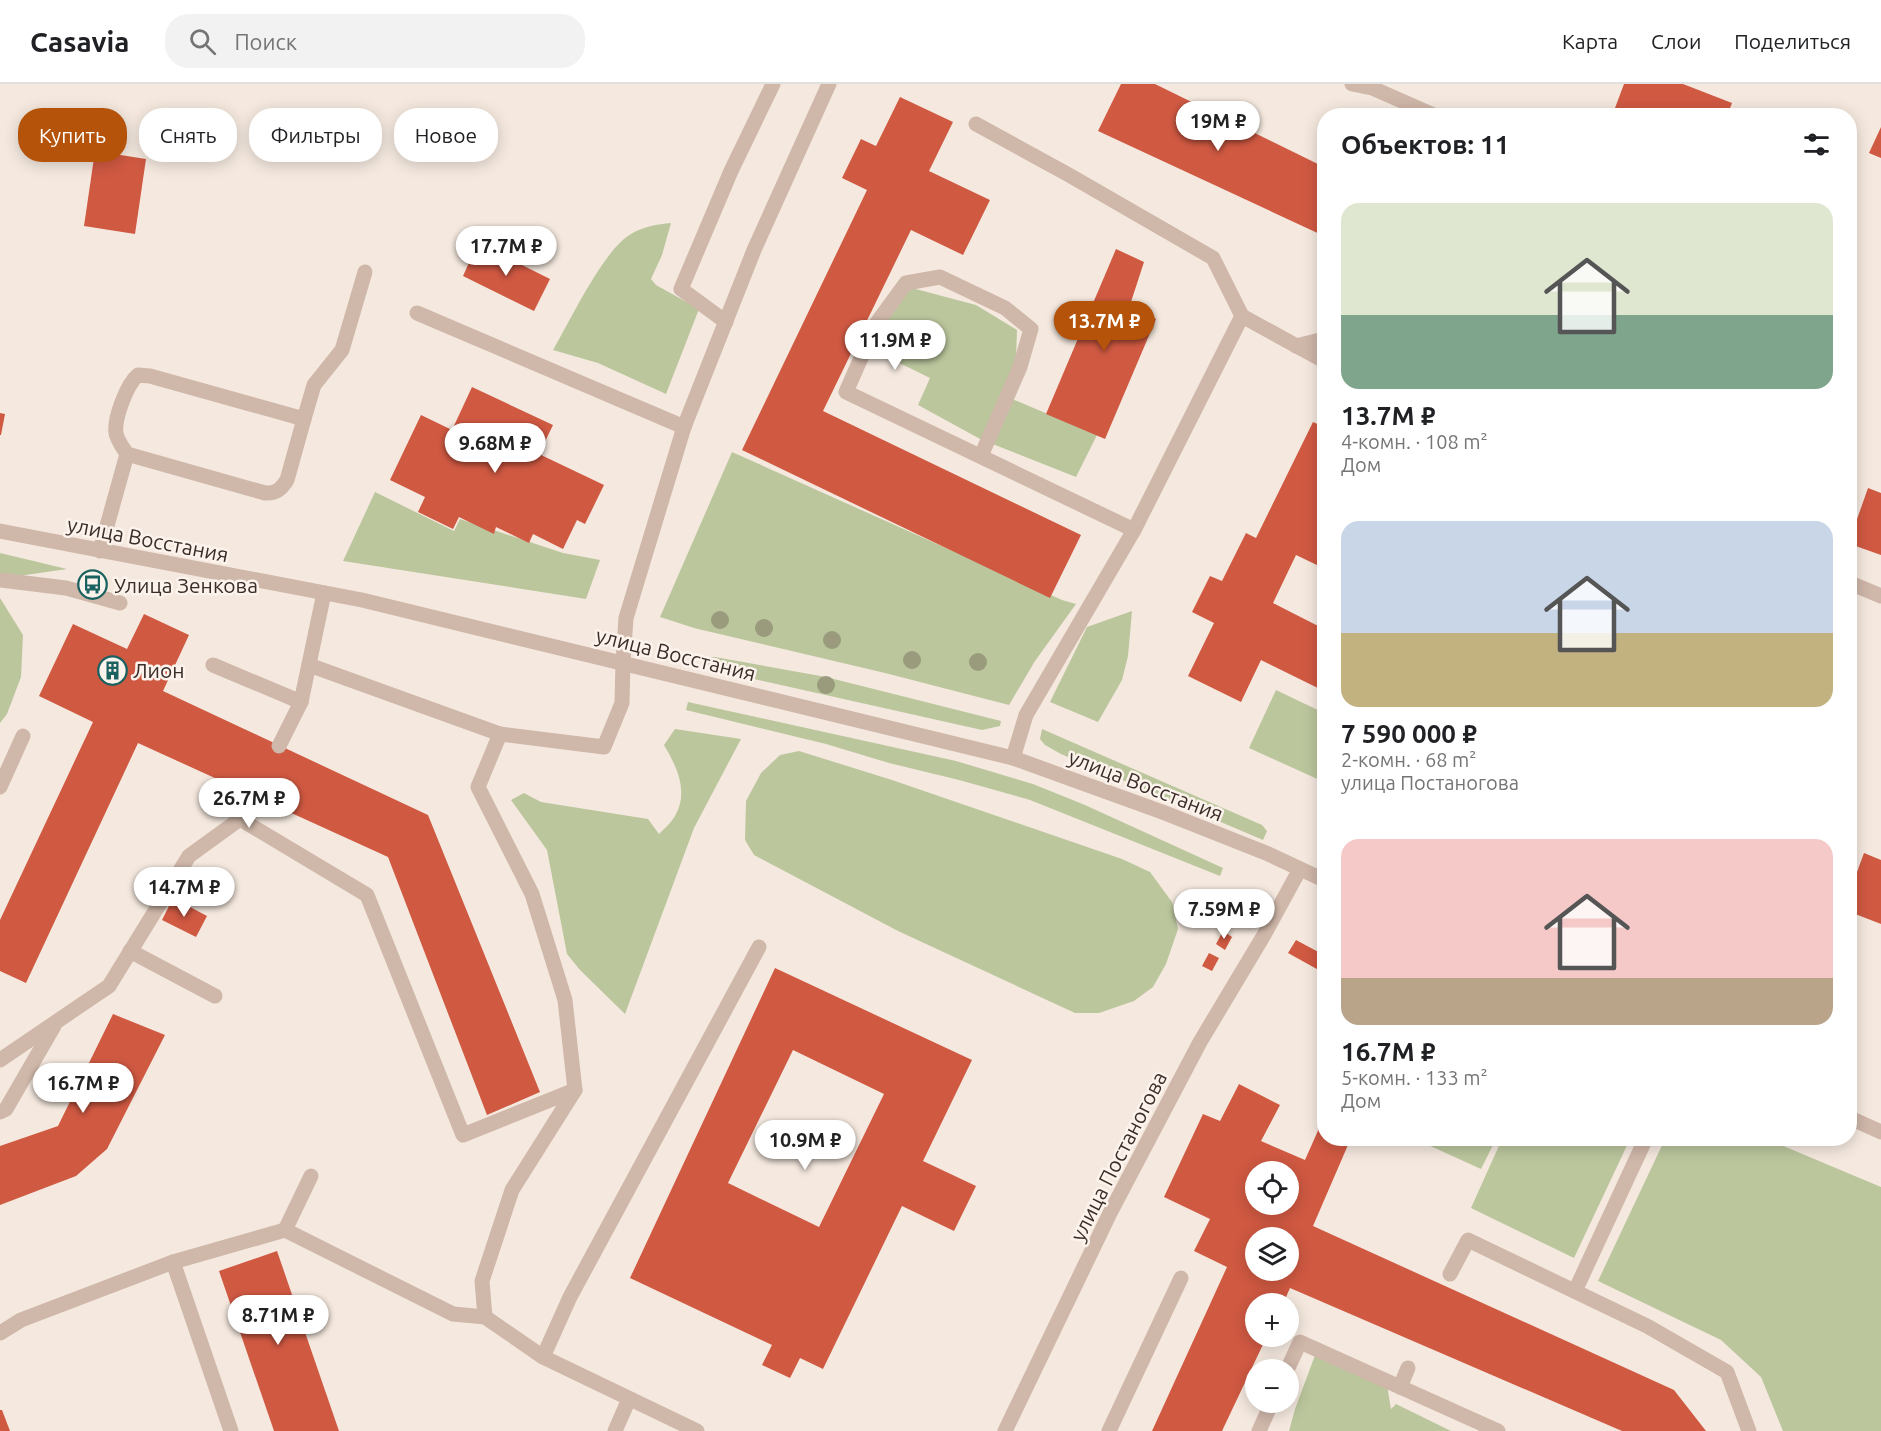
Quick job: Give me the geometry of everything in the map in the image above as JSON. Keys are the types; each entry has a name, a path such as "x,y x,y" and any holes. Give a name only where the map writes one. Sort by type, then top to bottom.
{"street":[{"path":"726,322 681,289 731,171 773,84"},
{"path":"309,665 500,734 604,747 622,703 626,618 684,427 754,250 829,84"},
{"path":"1352,84 1373,86 1419,108"},
{"path":"976,124 1213,258 1242,316 1317,357"},
{"path":"127,454 265,493 273,494 282,489 287,480 314,385 342,350 365,272"},
{"path":"981,456 1020,366 1030,329 1005,308 940,277 906,283 876,324 846,392 1134,530"},
{"path":"417,313 684,427"},
{"path":"1013,758 1026,715 1134,530 1242,316"},
{"path":"1296,346 1317,341"},
{"path":"100,551 127,454 116,432 127,388 138,375 150,376 304,419"},
{"name":"улица Восстания","path":"0,531 373,603 1013,758 1165,813 1266,853 1317,877"},
{"path":"0,580 66,588 120,603"},
{"path":"1857,586 1881,596"},
{"path":"279,746 301,702 324,593"},
{"path":"213,665 301,702"},
{"path":"485,1317 482,1281 512,1190 575,1090 565,1000 532,894 478,787 500,734"},
{"path":"0,787 23,736"},
{"path":"0,1060 109,986 189,856 240,819 253,795"},
{"path":"240,819 367,894 464,1136 575,1090"},
{"name":"улица Постаногова","path":"1005,1431 1121,1193 1200,1042 1300,869"},
{"path":"543,1357 570,1297 759,947"},
{"path":"130,951 215,996"},
{"path":"0,1112 6,1110 56,1022"},
{"path":"1857,1121 1881,1132"},
{"path":"1575,1291 1642,1146"},
{"path":"285,1230 311,1176"},
{"path":"0,1332 21,1320 173,1262 285,1230 453,1314 485,1317 543,1357 697,1431"},
{"path":"1450,1274 1468,1240 1647,1326 1727,1372 1749,1431"},
{"path":"173,1262 231,1431"},
{"path":"1109,1431 1180,1278"},
{"path":"1292,1359 1300,1342 1498,1431"},
{"path":"1400,1387 1408,1368"},
{"path":"615,1431 629,1399"},
{"path":"1259,1431 1267,1413"}],"green space":[{"path":"671,223 662,255 651,279 656,285 699,309 666,394 598,363 553,350 599,270 621,242 640,229"},
{"path":"912,288 976,305 1017,330 1016,360 982,440 918,405 930,378 869,348 892,310"},
{"path":"1010,398 1097,435 1076,477 990,443"},
{"path":"732,452 1062,600 1076,604 1035,661 1009,705 694,628 660,617"},
{"path":"375,492 454,531 460,519 563,553 600,560 586,599 343,561"},
{"path":"0,553 67,569 0,577"},
{"path":"0,598 23,635 21,677 7,714 0,723"},
{"path":"1132,611 1128,656 1122,680 1098,722 1050,702 1087,627"},
{"path":"715,657 826,677 1001,721 1000,726 982,730 723,672 702,664 705,658"},
{"path":"1276,690 1317,710 1317,779 1249,748"},
{"path":"688,702 956,761 1033,784 1085,805 1223,868 1220,876 1030,800 826,744 686,710"},
{"path":"675,729 741,739 694,828 625,1014 567,954 547,850 511,800 524,793 541,802 648,819 659,834 675,816 681,798 680,780 664,745"},
{"path":"1042,729 1262,825 1267,831 1263,840 1061,754 1045,745 1040,739"},
{"path":"799,751 892,780 1122,859 1150,872 1172,902 1178,929 1166,964 1153,987 1134,1001 1099,1013 1075,1013 898,931 754,855 745,840 746,801 761,773 780,755"},
{"path":"1430,1146 1492,1146 1481,1169"},
{"path":"1499,1146 1627,1146 1574,1258 1471,1208"},
{"path":"1662,1146 1784,1146 1881,1187 1881,1431 1783,1431 1761,1377 1721,1340 1598,1281"},
{"path":"1317,1350 1386,1379 1391,1409 1396,1404 1451,1431 1289,1431 1294,1413 1299,1413 1299,1398"}],"building":[{"path":"1121,84 1155,84 1317,164 1317,233 1098,131"},
{"path":"1624,84 1683,84 1732,103 1730,108 1615,108"},
{"path":"900,97 953,122 929,171 990,200 963,255 911,230 823,411 1081,535 1050,598 742,450 867,190 842,178 861,139 876,146"},
{"path":"1881,127 1881,158 1869,153"},
{"path":"127,156 139,158 139,162 146,162 135,234 84,226 93,162 127,162"},
{"path":"478,243 550,279 534,311 463,276"},
{"path":"1116,249 1144,262 1130,305 1156,319 1105,439 1046,414"},
{"path":"472,387 553,425 539,454 604,485 585,524 577,520 563,549 533,534 529,543 496,527 494,534 459,517 453,529 418,512 425,497 390,480 421,415 452,430"},
{"path":"0,413 5,414 1,435 0,435"},
{"path":"1313,422 1317,424 1317,565 1296,555 1273,603 1317,625 1317,688 1261,660 1241,702 1188,676 1214,623 1192,612 1210,576 1222,581 1246,533 1256,538"},
{"path":"1868,488 1881,493 1881,555 1857,546 1857,519"},
{"path":"144,614 189,635 163,691 428,815 540,1092 487,1115 388,857 138,743 26,983 0,971 0,920 93,722 39,696 73,624 127,649"},
{"path":"1864,853 1881,860 1881,924 1857,915 1857,872"},
{"path":"173,898 207,916 196,937 162,920"},
{"path":"1223,931 1232,937 1225,950 1216,944"},
{"path":"1296,940 1317,951 1317,969 1288,953"},
{"path":"1209,953 1219,958 1212,971 1202,966"},
{"path":"775,968 972,1060 923,1161 976,1186 954,1231 902,1206 823,1369 800,1358 790,1378 762,1365 772,1345 630,1278","holes":["793,1050 884,1094 819,1227 728,1183"]},
{"path":"113,1014 165,1035 107,1149 76,1176 0,1205 0,1146 58,1126"},
{"path":"1239,1084 1280,1105 1261,1141 1305,1160 1317,1133 1317,1146 1348,1146 1313,1226 1674,1390 1706,1431 1622,1431 1290,1288 1288,1293 1245,1293 1245,1347 1262,1347 1256,1359 1245,1359 1245,1382 1222,1431 1152,1431 1227,1267 1194,1251 1210,1219 1164,1197 1203,1114 1220,1121"},
{"path":"277,1251 339,1431 274,1431 219,1271"},
{"path":"0,1410 2,1410 10,1431 0,1431"}],"place":[{"name":"Улица Зенкова","path":"93,585"},
{"name":"Лион","path":"112,670"}]}
